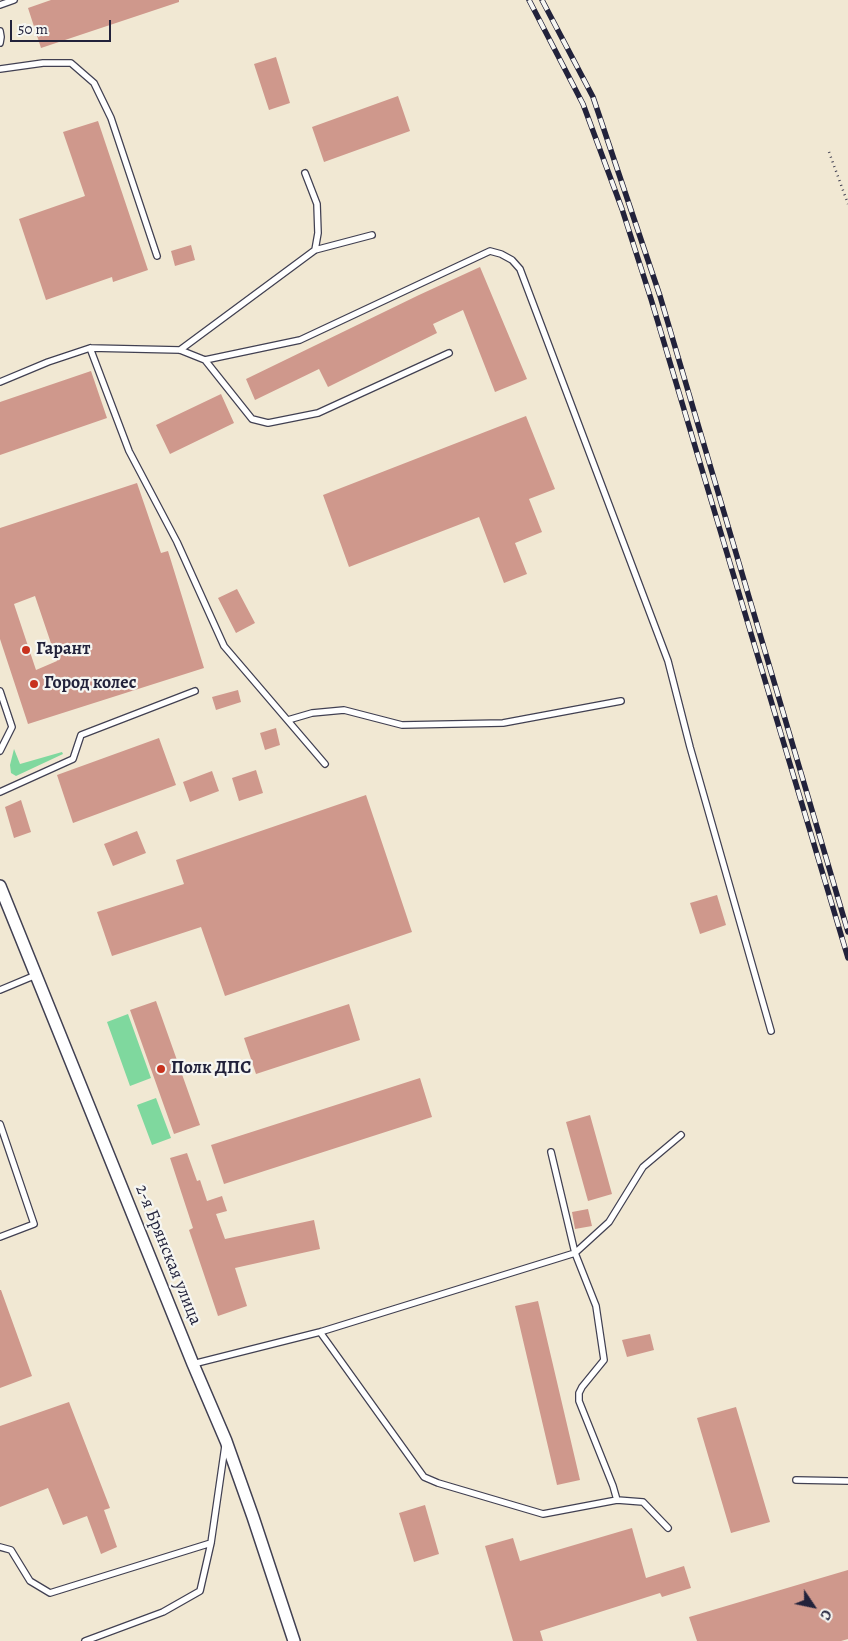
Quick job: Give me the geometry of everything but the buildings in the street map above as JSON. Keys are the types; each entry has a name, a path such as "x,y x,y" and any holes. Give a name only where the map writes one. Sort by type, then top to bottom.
{"street":[{"name":"2-я Брянская улица","path":"0,886 193,1364 226,1441 294,1641"}],"lane":[{"path":"0,6 14,0"},
{"path":"0,31 2,37 0,43"},
{"path":"0,69 44,63 71,64 94,83 111,118 158,256"},
{"path":"305,173 317,204 318,233 315,250"},
{"path":"180,350 315,250 372,235"},
{"path":"205,360 300,340 490,251 512,260 520,270 668,661 690,747 771,1031"},
{"path":"90,348 129,451 177,542 224,646 324,764"},
{"path":"0,382 48,362 90,348 180,350 205,360 252,419 268,423 318,413 449,353"},
{"path":"0,691 12,726 0,751"},
{"path":"0,792 73,759 80,735 195,691"},
{"path":"288,720 312,712 344,710 402,726 503,723 621,701"},
{"path":"0,990 36,976"},
{"path":"0,1124 34,1224 0,1237"},
{"path":"193,1364 320,1332 575,1253 609,1222 643,1167 681,1135"},
{"path":"552,1152 575,1253 596,1306 604,1360 582,1386 579,1393 579,1401 617,1500"},
{"path":"320,1332 424,1477 438,1483 543,1514 617,1500 643,1502 668,1528"},
{"path":"84,1641 163,1612 200,1591 211,1543 226,1441"},
{"path":"796,1480 848,1481"},
{"path":"0,1547 11,1550 30,1581 50,1593 211,1543"}],"path":[{"path":"829,152 848,204"}],"green space":[{"path":"14,749 20,764 62,752 63,754 16,776 11,773 10,765"},
{"path":"128,1014 151,1078 130,1086 107,1022"},
{"path":"156,1098 171,1138 152,1145 137,1105"}],"railway":[{"path":"529,0 583,104 622,209 651,299 848,958"},
{"path":"542,0 593,97 660,296 848,932"}],"place":[{"name":"Гарант","path":"26,650"},
{"name":"Город колес","path":"34,684"},
{"name":"Полк ДПС","path":"161,1069"}]}
